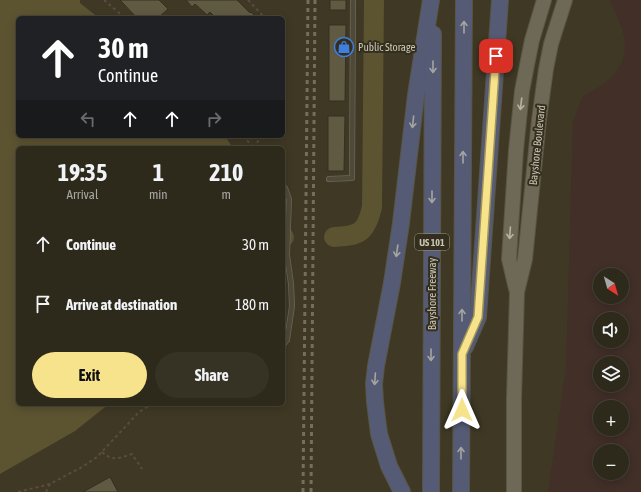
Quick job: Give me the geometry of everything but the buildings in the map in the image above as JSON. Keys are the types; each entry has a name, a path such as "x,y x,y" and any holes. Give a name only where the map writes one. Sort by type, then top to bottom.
{"highway":[{"path":"402,492 388,466 379,434 376,417 374,384 406,190 416,94 432,0"},
{"name":"Bayshore Freeway","path":"430,489 432,0"},
{"name":"US 101","path":"461,492 464,0"},
{"path":"462,354 478,317 500,0"}],"main road":[{"name":"Bayshore Boulevard","path":"517,292 509,259 517,144 526,65 544,0"},
{"name":"Bayshore Boulevard","path":"514,492 514,406 517,292 525,259 539,120 546,69 551,44 565,0"}],"lane":[{"path":"329,179 352,178 353,0"},
{"path":"285,191 289,199 287,256 292,306 287,340 285,343"}],"path":[{"path":"104,0 123,16"},
{"path":"248,0 263,16"},
{"path":"245,138 252,146"},
{"path":"18,492 50,484 82,468 97,457 139,412 149,406"},
{"path":"102,452 107,456 116,459 132,454 142,469"},
{"path":"46,492 50,484"}],"shaded area":[{"path":"0,0 80,0 80,3 96,16 16,16 16,138 226,138 232,146 16,146 16,406 106,406 75,431 0,474"},
{"path":"610,0 641,0 641,492 548,492 566,370 573,122 583,96 610,79 621,63 625,44 619,20"}],"waterway":[{"path":"334,237 350,236 364,228 370,216 372,207 374,0"}],"railway":[{"path":"303,492 308,0"},
{"path":"311,492 315,0"}],"place":[{"name":"Public Storage","path":"344,47"}],"route":[{"path":"462,410 462,354 478,317 496,56"}]}
